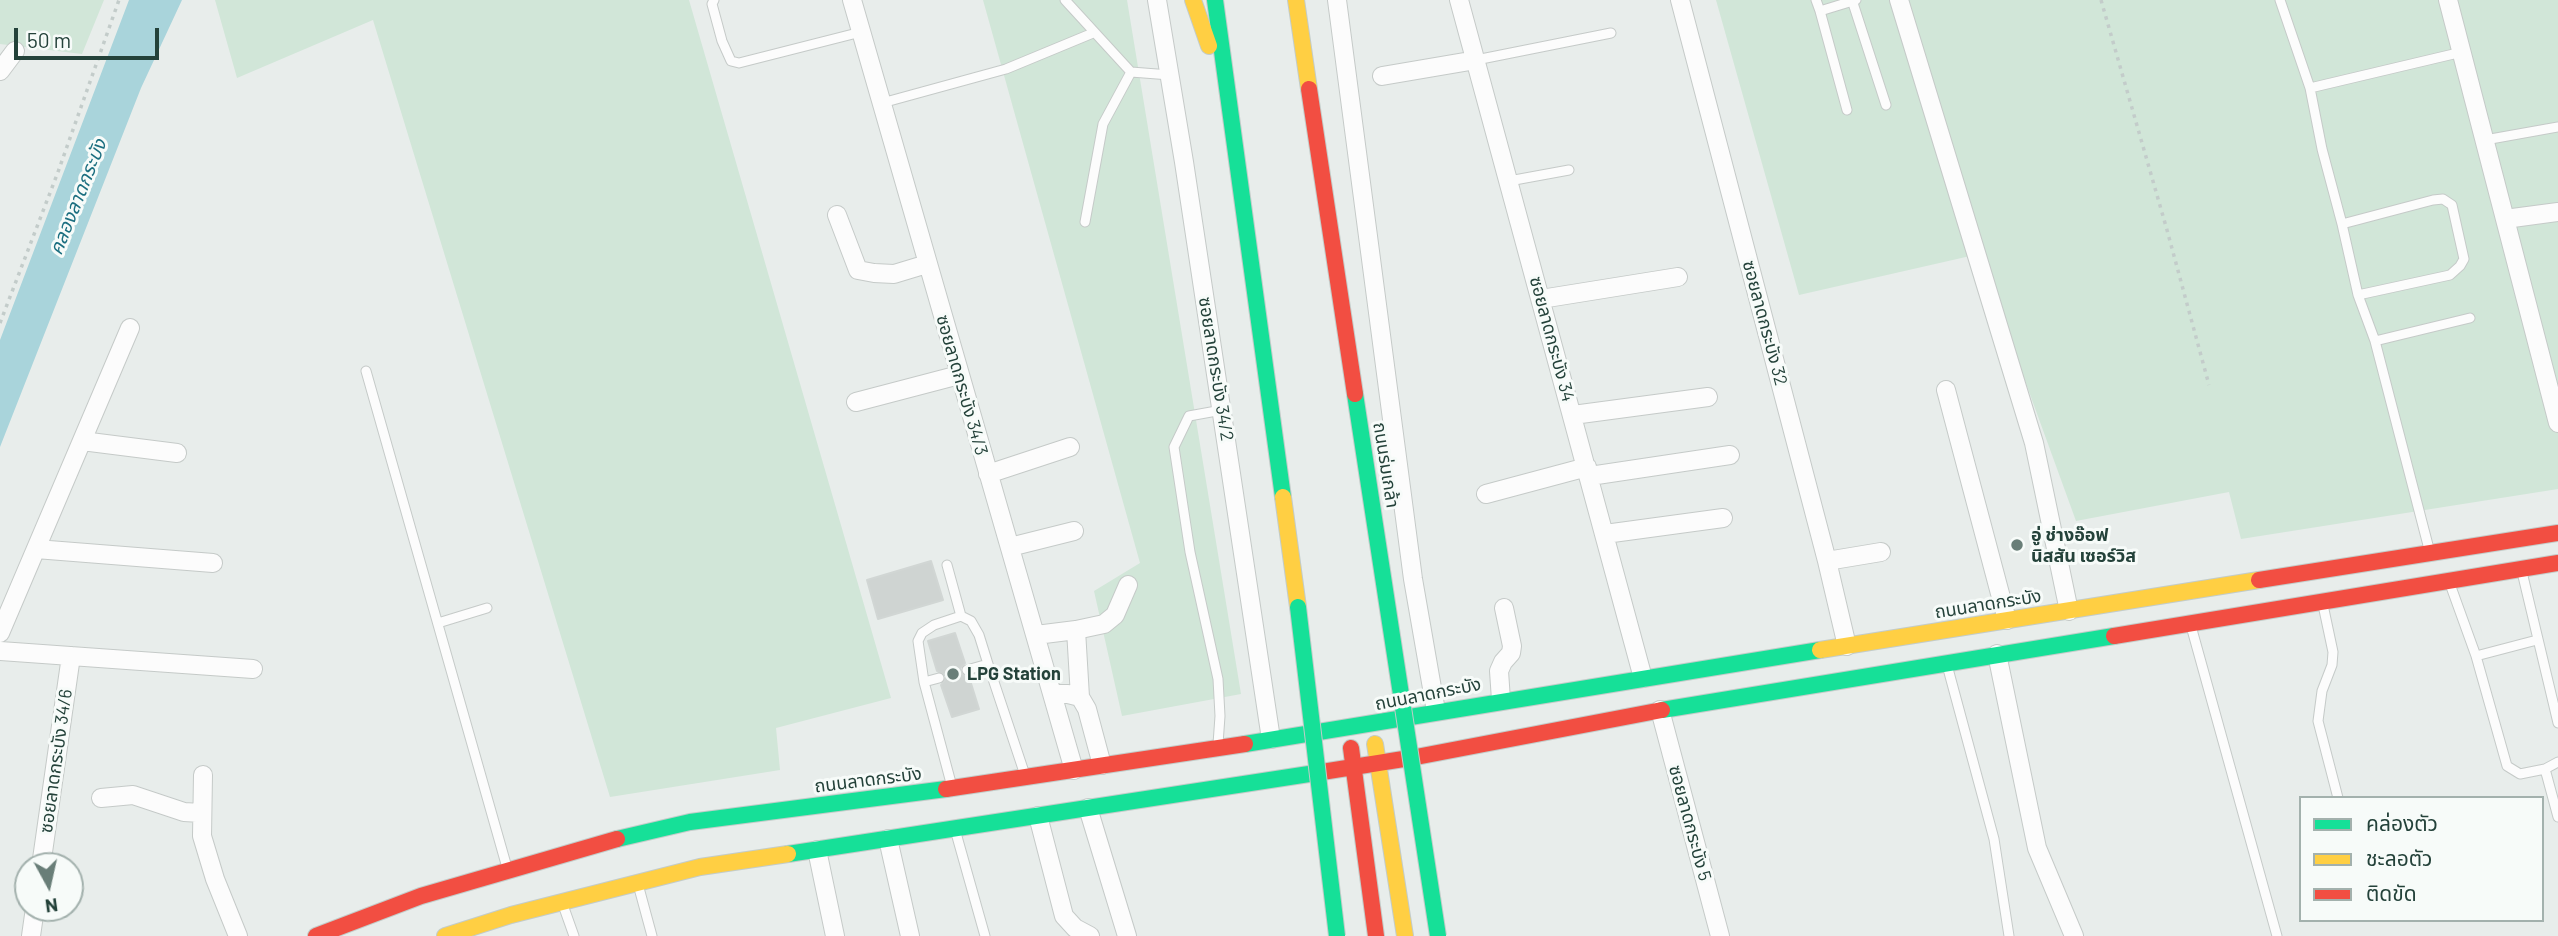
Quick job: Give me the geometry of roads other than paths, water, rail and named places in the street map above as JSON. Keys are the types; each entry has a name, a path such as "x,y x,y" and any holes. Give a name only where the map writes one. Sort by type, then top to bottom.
{"main road":[{"path":"1193,0 1229,109"},
{"path":"1215,0 1298,607 1338,936"},
{"name":"ถนนร่มเกล้า","path":"1297,0 1438,936"},
{"name":"ถนนลาดกระบัง","path":"316,936 421,896 616,839 1371,724 1501,700 2558,533"},
{"path":"445,936 511,915 638,883 698,861 817,850 955,830 1379,762 1660,710 2558,563"},
{"path":"1371,724 1405,936"},
{"path":"1348,727 1376,936"}],"street":[{"name":"ซอยลาดกระบัง 34/3","path":"852,0 1074,770"},
{"name":"ซอยลาดกระบัง 34/2","path":"1157,0 1271,739"},
{"path":"1337,0 1413,579 1436,711"},
{"name":"ซอยลาดกระบัง 34","path":"1459,0 1643,678"},
{"name":"ซอยลาดกระบัง 32","path":"1680,0 1847,646"},
{"path":"1899,0 2034,443 2069,611"},
{"path":"2448,0 2558,423"},
{"path":"0,71 15,51"},
{"path":"1382,76 1476,61"},
{"path":"2505,219 2558,212"},
{"path":"837,215 859,270 894,274 927,264"},
{"path":"1541,299 1678,277"},
{"path":"0,633 130,328"},
{"path":"856,402 960,375"},
{"path":"1946,390 2007,620"},
{"path":"1573,415 1708,397"},
{"path":"82,441 177,453"},
{"path":"988,474 1070,447"},
{"path":"1486,494 1588,472 1730,456"},
{"path":"1605,534 1723,518"},
{"path":"1010,547 1074,531"},
{"path":"36,549 213,563"},
{"path":"1827,561 1881,552"},
{"path":"1036,635 1076,631 1104,624 1115,615 1128,585"},
{"path":"1501,700 1499,671 1511,653 1512,646 1504,608"},
{"path":"1076,631 1080,697 1087,709 1102,765"},
{"path":"0,652 253,669"},
{"path":"1997,654 2037,848 2074,936"},
{"name":"ซอยลาดกระบัง 34/6","path":"43,852 71,656"},
{"path":"1053,694 1080,697"},
{"name":"ซอยลาดกระบัง 5","path":"1660,710 1720,936"},
{"path":"203,775 202,836 238,936"},
{"path":"101,798 133,795 184,811 201,813"},
{"path":"1088,808 1127,936"},
{"path":"1038,816 1064,915 1074,928 1090,936"},
{"path":"888,839 910,936"},
{"path":"817,850 835,936"}],"lane":[{"path":"714,0 712,4 722,41 731,61 739,63 861,32"},
{"path":"1065,0 1131,72 1170,75"},
{"path":"1816,0 1847,110"},
{"path":"1820,11 1854,0 1886,105"},
{"path":"2280,0 2310,88 2358,295 2375,341 2431,554"},
{"path":"882,103 1006,69 1093,33"},
{"path":"1476,61 1611,33"},
{"path":"2310,88 2462,52"},
{"path":"1085,222 1103,124 1131,72"},
{"path":"2485,140 2558,127"},
{"path":"1509,181 1569,170"},
{"path":"2342,224 2433,200 2444,199 2452,205 2464,259 2460,266 2450,275 2358,295"},
{"path":"2375,341 2470,318"},
{"path":"366,371 508,869"},
{"path":"1218,748 1218,679 1190,552 1174,447 1189,416 1222,410"},
{"path":"947,565 961,616"},
{"path":"2521,569 2558,723"},
{"path":"2449,582 2476,656 2507,766 2521,774 2545,769 2558,762"},
{"path":"2323,603 2333,652 2332,665 2322,691 2318,721 2337,796"},
{"path":"438,623 487,608"},
{"path":"952,788 924,682 918,641 922,633 934,625 961,616 971,621 979,635 1026,776"},
{"path":"2190,624 2277,936"},
{"path":"2476,656 2537,640"},
{"path":"1946,663 1994,839 2009,936"},
{"path":"967,670 988,664"},
{"path":"924,682 939,678"},
{"path":"2545,769 2558,817"},
{"path":"955,830 985,936"},
{"path":"638,883 652,936"},
{"path":"562,902 574,936"}],"water":[{"name":"คลองลาดกระบัง","path":"129,0 182,0 141,88 0,447 0,340"}],"place":[{"name":"อู่ ช่างอ๊อฟ นิสสัน เซอร์วิส","path":"2017,545"},
{"name":"LPG Station","path":"953,674"}]}
